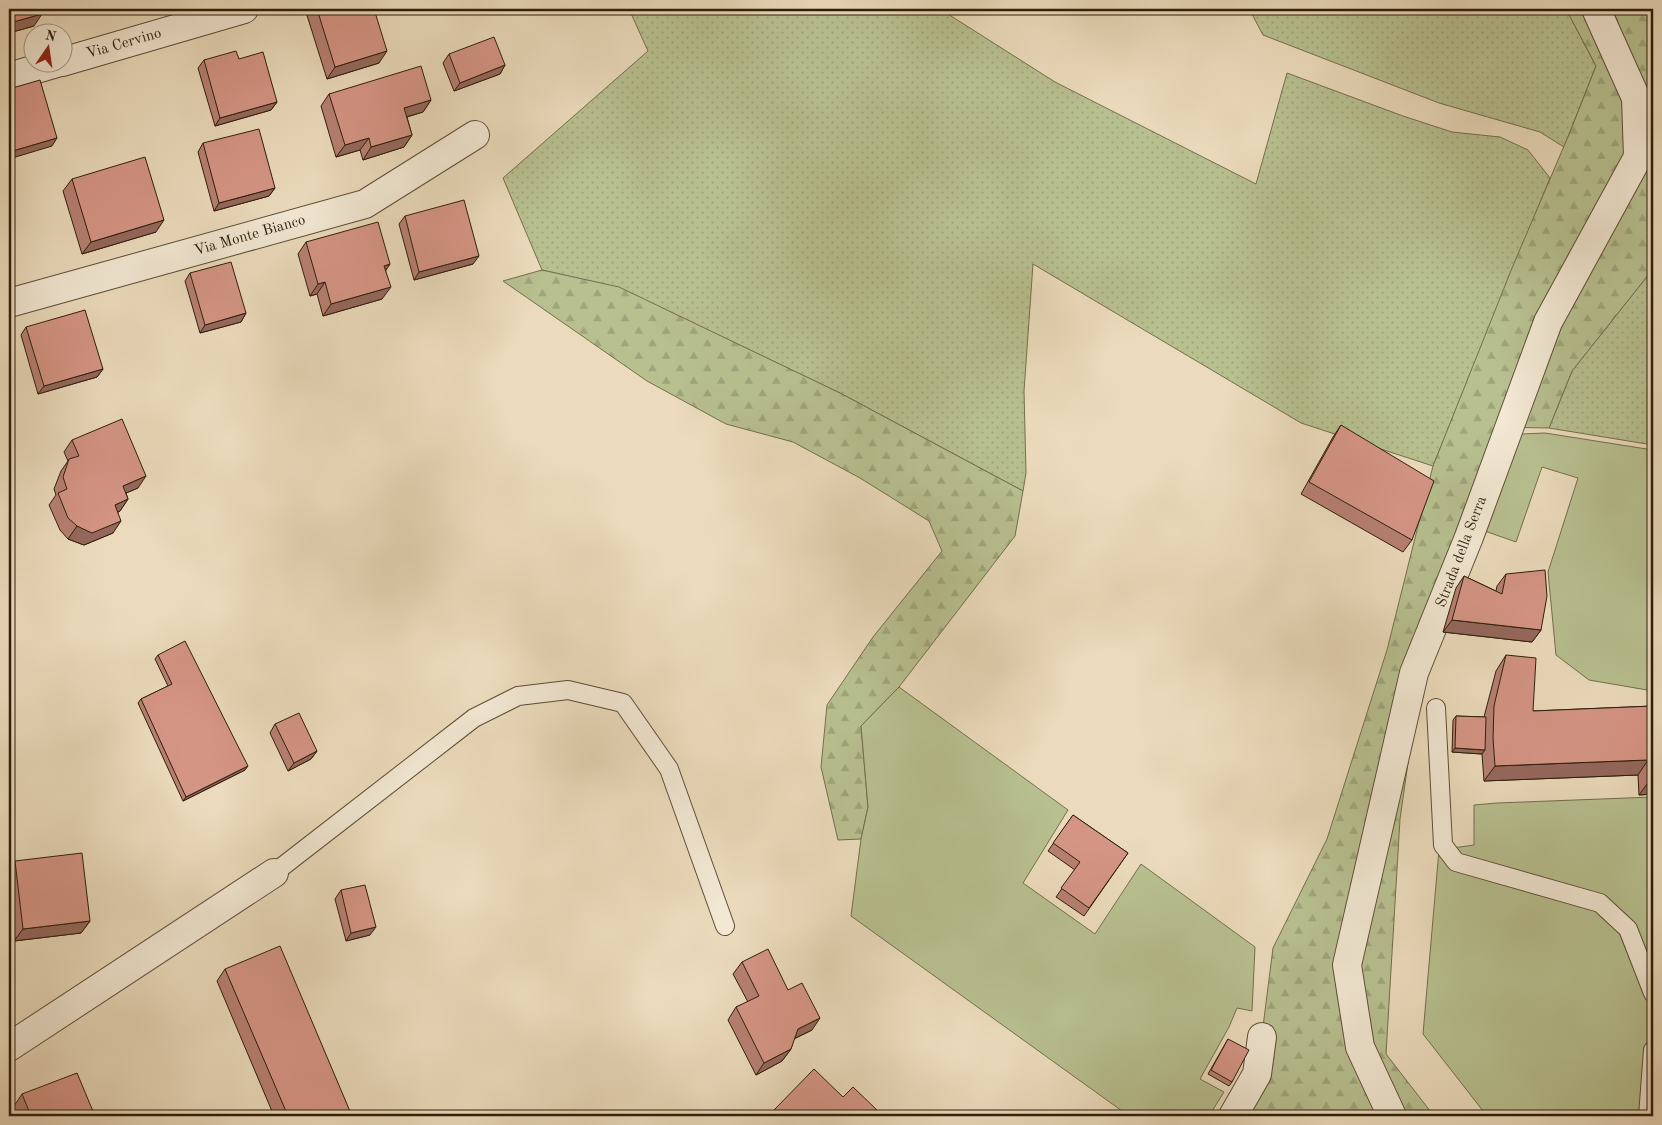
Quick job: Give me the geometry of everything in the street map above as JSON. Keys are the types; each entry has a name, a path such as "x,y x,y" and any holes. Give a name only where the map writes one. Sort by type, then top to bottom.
{"street":[{"name":"Via Cervino","path":"72,59 244,9"},
{"name":"Strada della Serra","path":"1392,1116 1360,1047 1347,965 1414,673 1469,537 1548,322 1638,157 1636,98 1596,9"},
{"name":"Via Cervino","path":"9,78 28,72"},
{"name":"Via Monte Bianco","path":"9,303 365,204 475,135"},
{"path":"9,1047 274,873"},
{"path":"1233,1116 1257,1074 1262,1037"}],"lane":[{"path":"274,873 474,718 518,696 568,690 623,703 669,769 725,926"},
{"path":"1436,708 1443,845 1456,862 1600,903 1628,929 1653,993"},
{"path":"1648,1116 1653,1050"}],"green space":[{"path":"629,9 940,9 1055,82 1256,184 1287,73 1452,132 1500,137 1528,150 1550,178 1433,466 1301,423 1033,264 1024,391 1026,473 1023,491 840,393 619,288 542,270 503,178 648,51"},
{"path":"1252,9 1566,9 1596,66 1564,147 1540,132 1439,103 1263,35 1253,16"},
{"path":"1566,9 1653,9 1653,269 1572,371 1549,428 1497,427 1463,519 1410,749 1400,819 1386,1054 1434,1116 1236,1116 1257,1074 1273,948 1327,839 1387,650 1433,466 1512,268 1596,66"},
{"path":"1653,269 1653,445 1549,428 1572,371"},
{"path":"542,270 619,287 840,393 1023,491 1015,536 899,687 861,726 868,807 861,839 838,840 821,767 827,705 873,637 942,551 929,521 860,478 793,442 726,424 647,381 503,281"},
{"path":"1545,433 1653,450 1653,691 1589,680 1556,655 1548,572 1578,478 1542,467 1516,542 1482,530 1521,434"},
{"path":"899,687 1068,810 1023,883 1095,934 1141,864 1255,947 1252,1011 1237,1008 1229,1027 1200,1079 1224,1092 1209,1116 1129,1116 851,916 861,839 868,807 861,726"},
{"path":"1653,797 1653,1116 1487,1116 1423,1034 1439,850 1474,845 1474,805"}],"building":[{"path":"9,9 41,9 42,14 13,22 12,18 9,18"},
{"path":"317,9 374,9 387,51 335,67"},
{"path":"494,37 505,65 460,83 449,54"},
{"path":"236,51 239,59 263,52 277,102 220,118 204,60"},
{"path":"421,66 431,100 404,108 412,135 371,147 369,138 345,145 329,94"},
{"path":"40,80 57,138 9,152 9,89"},
{"path":"259,129 275,188 219,203 203,143"},
{"path":"145,157 164,220 91,242 72,179"},
{"path":"464,200 479,256 419,272 405,216"},
{"path":"378,222 390,264 384,266 391,287 331,304 325,282 318,284 306,242"},
{"path":"231,262 246,313 205,325 190,273"},
{"path":"85,310 103,369 44,386 26,327"},
{"path":"122,419 146,476 123,486 128,499 115,505 121,521 92,533 77,526 68,518 58,493 67,489 63,477 69,459 79,456 72,440"},
{"path":"1341,425 1434,481 1412,540 1309,482"},
{"path":"1545,570 1547,596 1541,630 1452,620 1464,576 1502,594 1506,574"},
{"path":"185,641 248,766 186,797 141,699 172,684 158,655"},
{"path":"1506,655 1536,658 1533,711 1653,706 1653,780 1650,780 1648,760 1495,766 1493,738 1494,706"},
{"path":"299,713 317,751 294,763 275,724"},
{"path":"1456,716 1486,717 1485,750 1455,748"},
{"path":"1073,815 1128,853 1089,908 1061,888 1080,862 1053,843"},
{"path":"82,853 90,921 23,929 15,861"},
{"path":"365,885 376,927 351,933 341,890"},
{"path":"280,946 352,1116 288,1116 225,969"},
{"path":"768,949 788,990 802,983 820,1018 798,1029 791,1049 764,1063 736,1007 759,996 742,962"},
{"path":"1228,1039 1249,1050 1232,1082 1211,1070"},
{"path":"814,1069 843,1097 853,1087 878,1111 873,1116 780,1116 774,1110"},
{"path":"77,1073 95,1116 31,1116 22,1094"}]}
